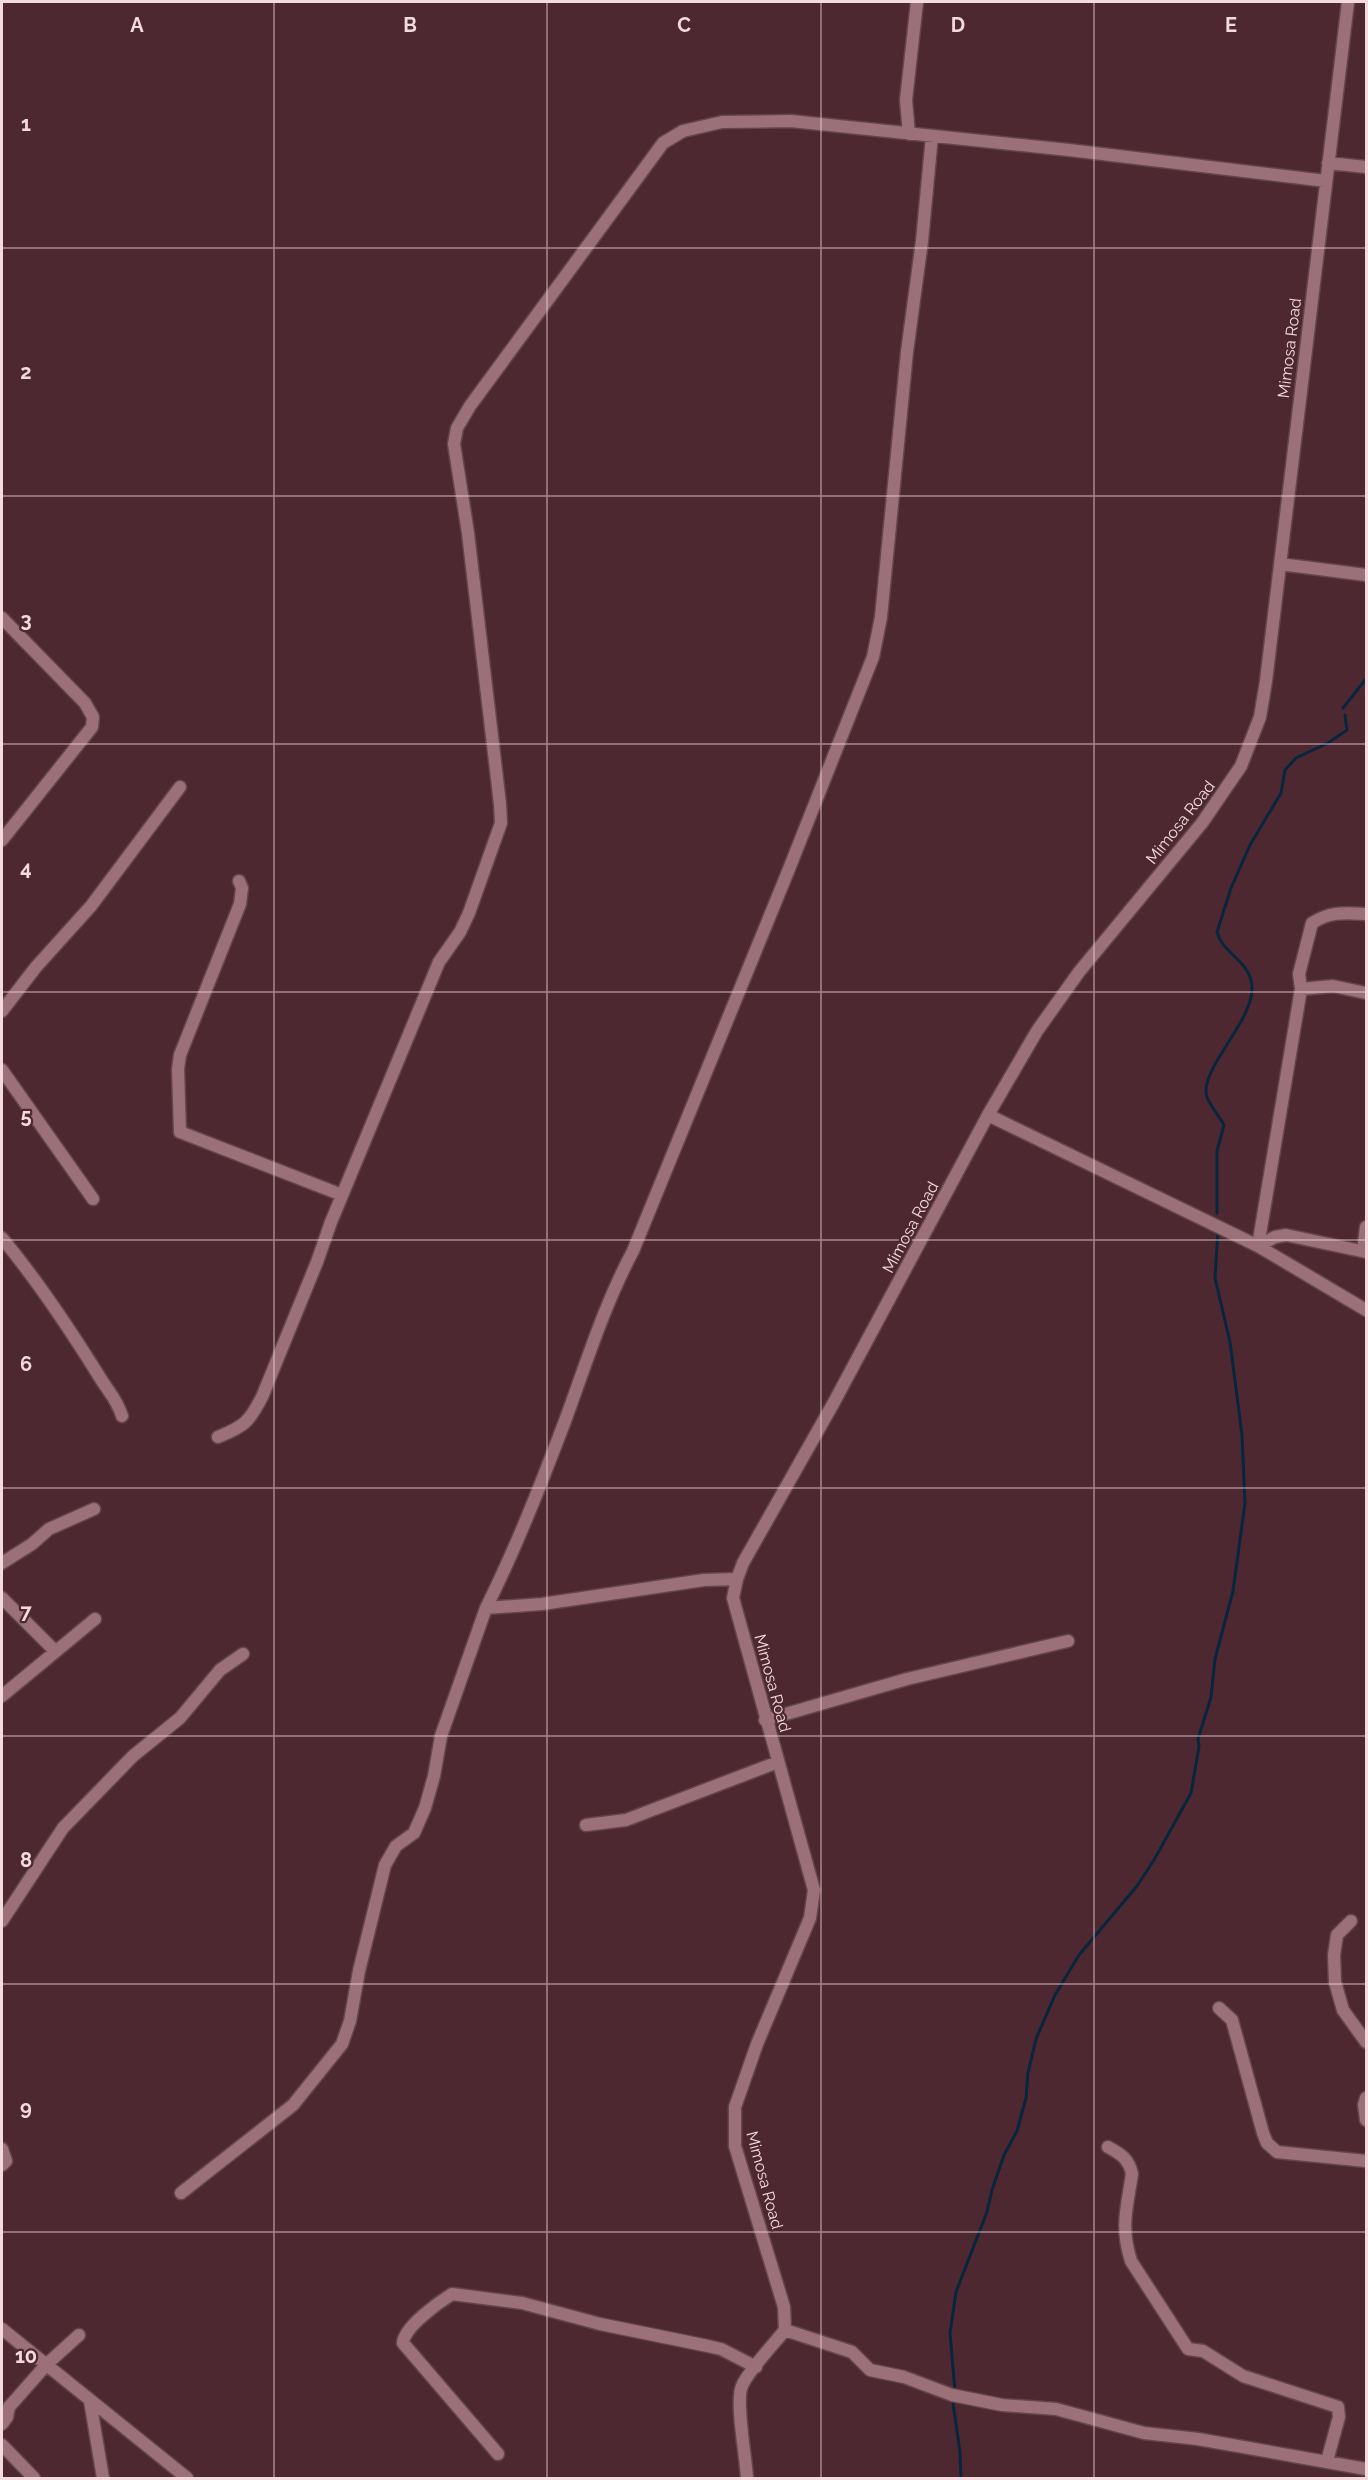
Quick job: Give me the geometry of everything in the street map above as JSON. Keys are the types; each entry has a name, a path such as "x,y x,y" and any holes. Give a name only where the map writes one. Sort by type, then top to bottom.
{"street":[{"path":"909,134 907,94 916,2"},
{"name":"Mimosa Road","path":"785,2330 784,2307 735,2146 734,2126 739,2090 810,1918 814,1890 733,1598 736,1579 834,1404 988,1115 1056,1002 1202,823 1241,766 1260,717 1348,2"},
{"path":"218,1437 242,1427 254,1413 262,1397 342,1195 439,962 460,932 469,913 501,823 468,533 454,444 455,435 462,419 668,138 683,131 722,122 791,121 1069,150 1326,181"},
{"path":"181,2193 293,2104 342,2044 350,2021 385,1865 396,1846 414,1833 425,1808 434,1776 441,1736 486,1608 529,1511 603,1317 633,1251 744,981 873,657 881,617 907,352 927,196 932,136"},
{"path":"1328,163 1366,167"},
{"path":"1280,564 1366,575"},
{"path":"2,618 85,703 93,717 92,727 2,840"},
{"path":"2,1011 36,967 91,906 117,867 180,787"},
{"path":"239,881 243,895 240,904 178,1063 180,1132 342,1195"},
{"path":"1258,1246 1301,989 1299,974 1312,923 1323,915 1335,912 1366,914"},
{"path":"1301,989 1333,986 1366,993"},
{"path":"2,1070 93,1199"},
{"path":"988,1115 1258,1246 1366,1310"},
{"path":"1258,1246 1275,1237 1286,1235 1365,1252 1366,1227"},
{"path":"2,1238 69,1326 100,1379 114,1396 122,1416"},
{"path":"2,1563 29,1546 49,1529 94,1509"},
{"path":"486,1608 542,1604 704,1580 736,1579"},
{"path":"2,1598 55,1651"},
{"path":"2,1696 95,1619"},
{"path":"765,1720 908,1679 1068,1641"},
{"path":"3,1916 55,1838 82,1807 133,1756 180,1718 220,1670 243,1654"},
{"path":"586,1825 626,1820 778,1762"},
{"path":"1351,1921 1337,1935 1334,1955 1335,1982 1343,2010 1366,2042"},
{"path":"1219,2008 1232,2020 1263,2133 1272,2148 1277,2152 1366,2162"},
{"path":"1366,2098 1364,2113 1366,2120"},
{"path":"1108,2147 1125,2156 1131,2169 1124,2215 1127,2247 1131,2261 1188,2349 1203,2351 1243,2376 1338,2407 1339,2417 1327,2461"},
{"path":"2,2149 6,2161 2,2165"},
{"path":"498,2454 403,2343 403,2336 416,2323 452,2294 522,2303 610,2326 703,2344 727,2352 756,2367"},
{"path":"2,2329 187,2478"},
{"path":"747,2478 746,2450 738,2401 742,2385 785,2330 852,2352 870,2370 904,2377 952,2395 1002,2405 1056,2409 1144,2433 1198,2439 1366,2469"},
{"path":"2,2424 7,2417 9,2407 47,2364 79,2335"},
{"path":"90,2401 103,2478"},
{"path":"2,2445 34,2478"}],"waterway":[{"path":"1343,708 1366,679"},
{"path":"1217,1213 1217,1151 1224,1125 1207,1097 1206,1086 1217,1060 1244,1017 1252,989 1251,979 1243,965 1225,947 1217,932 1231,888 1250,845 1281,793 1285,770 1296,758 1328,743 1347,730 1345,715"},
{"path":"955,2391 950,2333 956,2292 987,2212 1004,2155 1017,2131 1026,2098 1028,2073 1036,2039 1055,1995 1079,1955 1137,1886 1191,1793 1199,1747 1198,1739 1211,1697 1215,1659 1233,1591 1245,1503 1242,1435 1230,1342 1215,1278 1218,1231"},
{"path":"953,2403 961,2478"}]}
